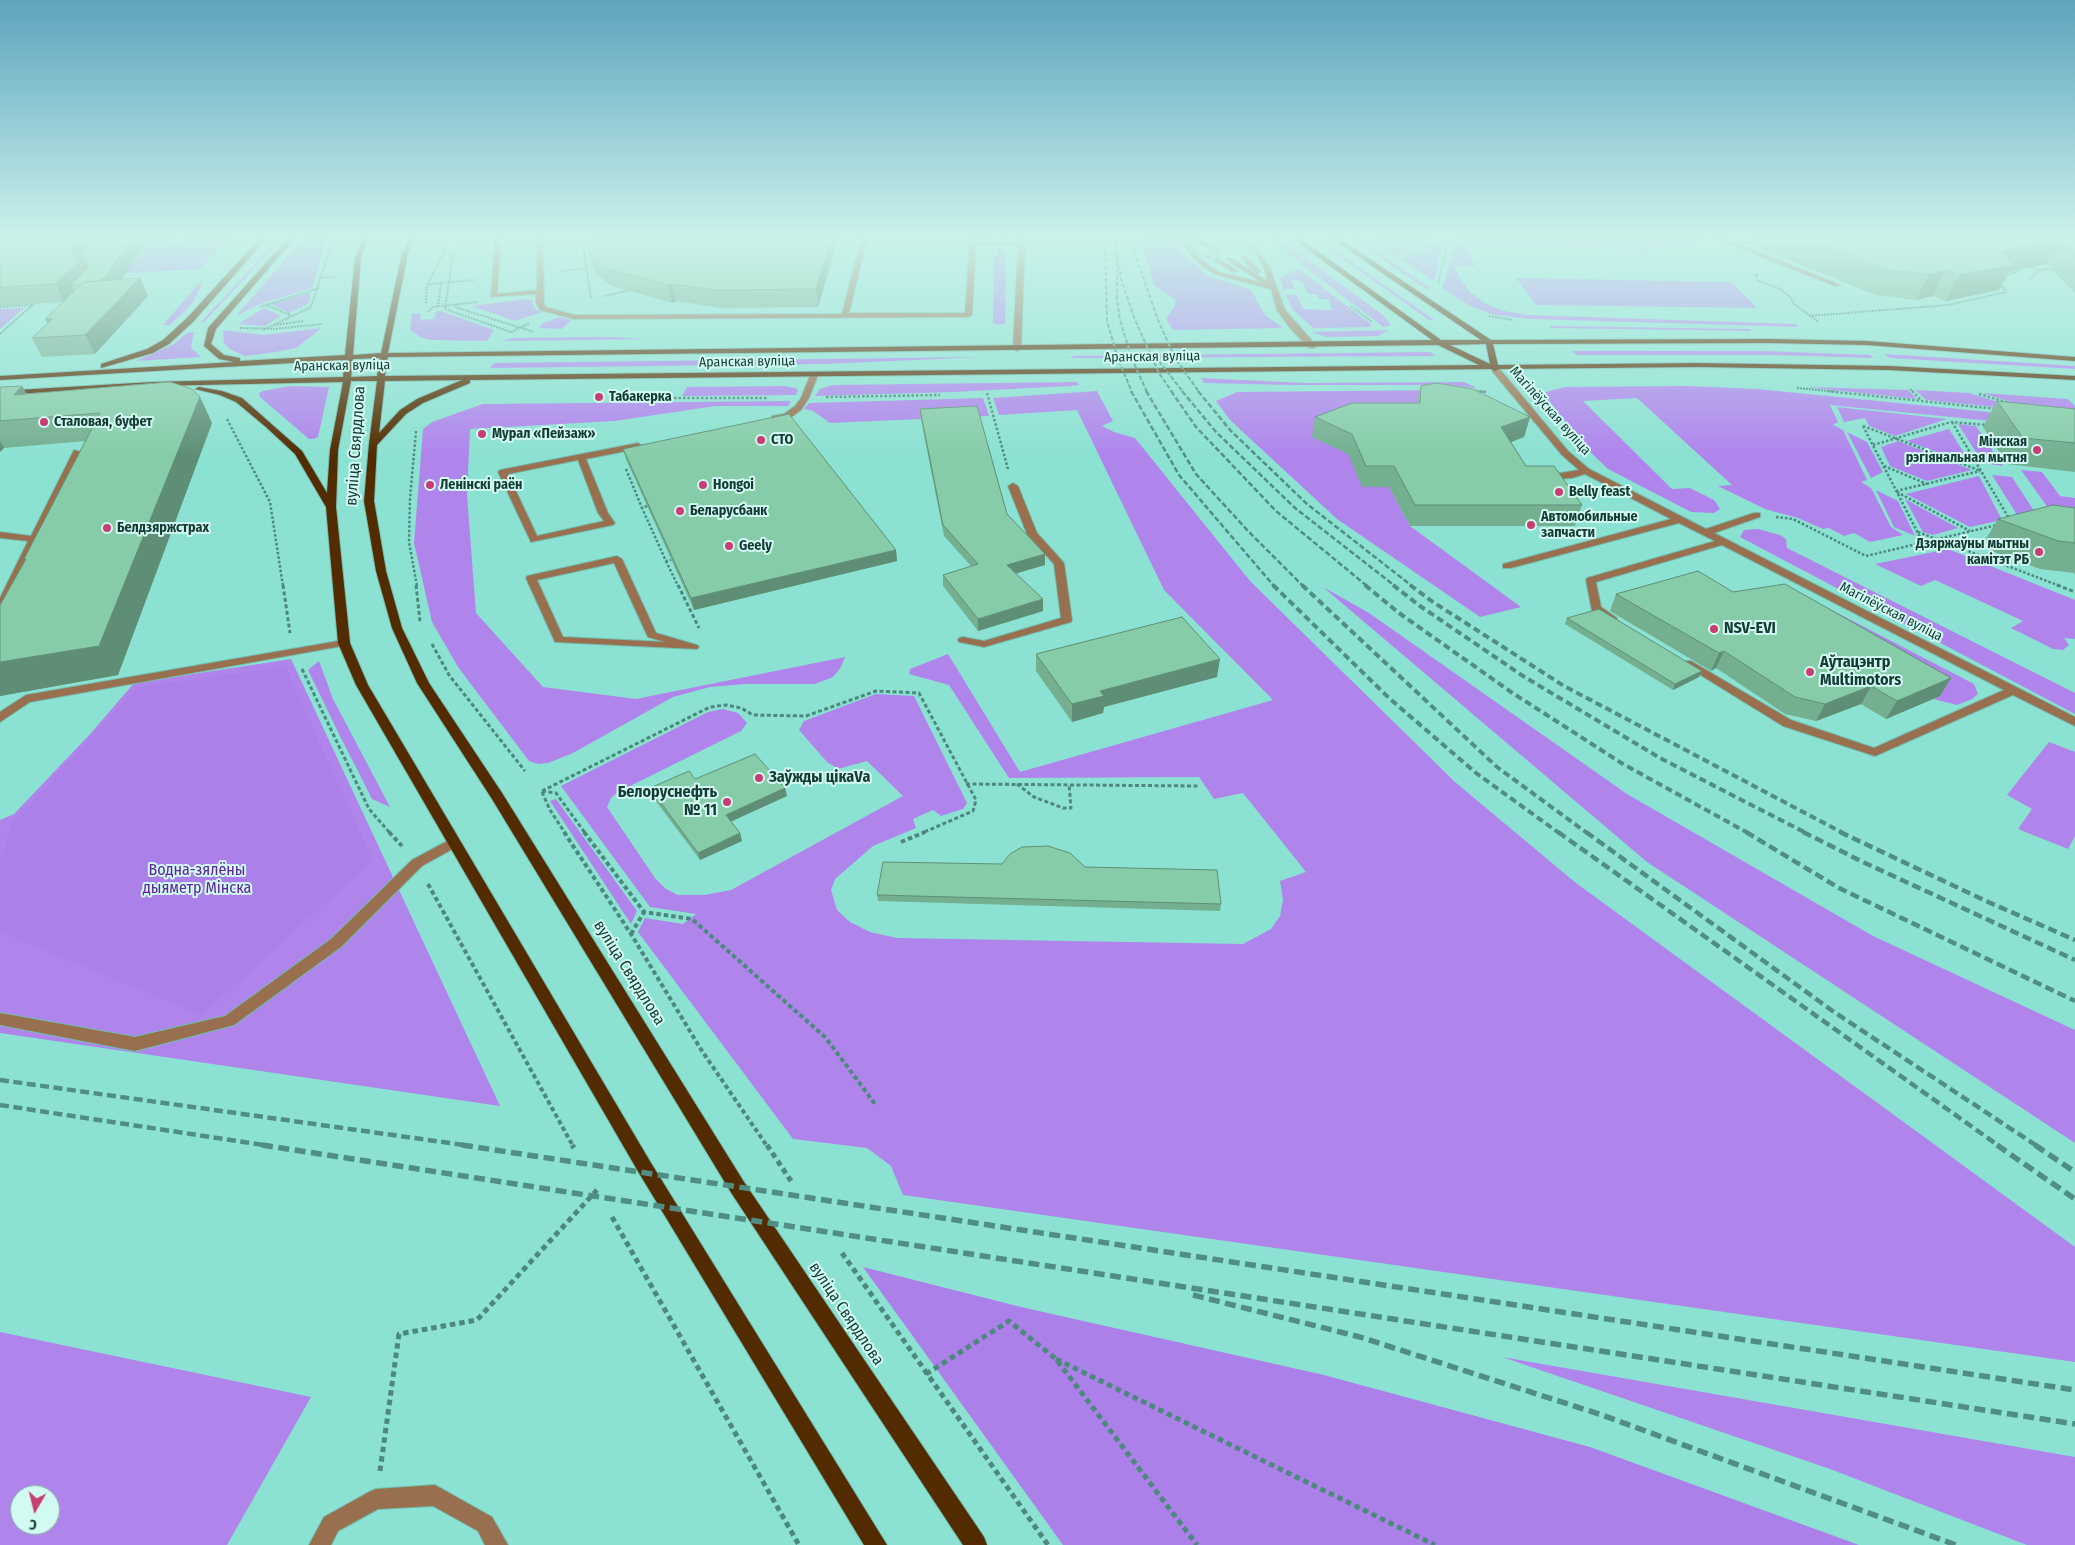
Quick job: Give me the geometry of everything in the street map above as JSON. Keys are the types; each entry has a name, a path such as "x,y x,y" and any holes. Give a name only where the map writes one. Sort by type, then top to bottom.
{"main road":[{"path":"73,373 119,362 166,342 198,311"},
{"path":"227,311 212,328 207,344 222,357 252,363"},
{"name":"вуліца Свярдлова","path":"353,311 347,379 334,450 331,508 344,643 362,685 453,844 645,1168 876,1545"},
{"name":"вуліца Свярдлова","path":"393,311 380,379 369,501 381,571 397,628 423,684 497,796 738,1188 976,1545"},
{"path":"1395,311 1440,343 1495,369"},
{"path":"1442,311 1489,342 1495,369"},
{"name":"Магілёўская вуліца","path":"1440,343 1768,341 1867,343 2075,359"},
{"name":"Аранская вуліца","path":"0,393 152,384 347,379 814,375 1017,361 1312,346 1440,343"},
{"name":"Аранская вуліца","path":"0,378 384,355 1017,361 1495,369"},
{"name":"Магілёўская вуліца","path":"1495,369 1787,366 1899,368 2075,378"},
{"path":"373,444 403,412 420,401 475,379"},
{"path":"152,384 199,388 222,393 239,400 299,452 331,508"}],"street":[{"path":"556,311 574,316 968,314 968,311"},
{"path":"845,315 846,311"},
{"path":"1017,361 1019,311"},
{"path":"1282,311 1292,326 1312,346"},
{"name":"Магілёўская вуліца","path":"1495,369 1565,452 1586,471 2075,722"},
{"path":"763,421 787,416 794,412 805,398 814,375"},
{"path":"581,457 603,513 610,523 534,540 503,472 647,444"},
{"path":"0,609 77,452"},
{"path":"1543,478 1572,475 1586,471"},
{"path":"963,640 984,644 1067,620 1059,563 1032,534 1014,486"},
{"path":"1706,532 1757,515"},
{"path":"1507,566 1681,519"},
{"path":"0,534 34,539"},
{"path":"1621,623 1596,608 1591,580 1725,542"},
{"path":"617,559 652,636 693,647 559,640 531,578 617,559"},
{"path":"0,718 26,698 293,650 344,643"},
{"path":"1679,658 1786,723 1875,752 2013,691"},
{"path":"0,1019 135,1044 229,1021 336,943 417,863 453,844"},
{"path":"320,1545 331,1524 376,1498 435,1495 485,1524 498,1545"}],"path":[{"path":"0,334 26,311"},
{"path":"280,311 290,316"},
{"path":"263,330 270,325 303,311"},
{"path":"1809,316 1866,311"},
{"path":"270,325 304,321"},
{"path":"234,328 263,330 322,324"},
{"path":"1904,384 1923,402"},
{"path":"1790,387 2000,410"},
{"path":"987,393 1014,486"},
{"path":"1975,393 2012,404"},
{"path":"228,422 270,502 293,650 370,808 417,863 574,1148"},
{"path":"1873,445 1951,422 1989,425"},
{"path":"1757,515 1793,519 1866,556 2010,522 1951,422"},
{"path":"416,426 410,498 409,542 415,572 420,624"},
{"path":"1923,543 1863,426 1981,471"},
{"path":"618,450 666,561 700,628"},
{"path":"1883,466 1927,484"},
{"path":"1896,491 1981,471"},
{"path":"1896,491 1971,532"},
{"path":"642,508 647,506"},
{"path":"1918,532 2075,592"},
{"path":"1936,540 1992,548"},
{"path":"666,561 672,560"},
{"path":"430,641 449,675 525,771"},
{"path":"542,791 710,707 726,705 741,708 753,715 806,716 876,691 919,693 976,800 973,811 901,842"},
{"path":"966,784 1198,786"},
{"path":"1016,784 1034,797 1063,808 1071,808 1069,784"},
{"path":"542,791 556,793 644,912 692,919 826,1038 874,1104"},
{"path":"542,791 550,810 702,1050 792,1181"},
{"path":"630,934 644,912"},
{"path":"376,1498 399,1334 477,1320 597,1190"},
{"path":"612,1217 799,1545"},
{"path":"842,1253 1048,1545"},
{"path":"926,1374 1009,1320 1056,1359 1197,1545"},
{"path":"1056,1359 1435,1545"}],"green space":[{"path":"0,311 20,311 0,329"},
{"path":"175,311 185,311 170,325 163,325"},
{"path":"211,311 214,311 204,322 200,323"},
{"path":"259,311 271,311 281,316 265,326 238,324"},
{"path":"436,311 441,311 494,330 487,341 432,340 422,338 410,330 412,314 420,313 421,320 434,319"},
{"path":"487,311 542,312 515,321"},
{"path":"993,311 1005,311 1005,323 997,325 993,323"},
{"path":"1171,311 1263,311 1265,315 1283,328 1173,330 1166,319"},
{"path":"1294,311 1354,311 1371,324 1371,327 1313,328"},
{"path":"1362,311 1378,311 1383,315 1391,325 1383,327"},
{"path":"1416,311 1421,311 1434,320 1429,320"},
{"path":"1484,311 1505,311 1528,315 1795,324 1799,327 1530,319 1495,315"},
{"path":"559,317 571,320 562,329 539,328 542,324"},
{"path":"1549,326 1750,329 1752,331 1551,328"},
{"path":"322,328 296,348 276,352 245,356 230,349 224,343 223,330 263,335"},
{"path":"1389,330 1378,336 1325,337 1313,332"},
{"path":"194,332 191,348 201,357 136,361 174,344 187,333"},
{"path":"612,337 645,339 503,341 513,338"},
{"path":"1573,351 1765,351 1870,355 1874,358 1768,355 1576,355"},
{"path":"1430,352 1436,356 1069,358 1075,356"},
{"path":"1884,354 2075,366 2075,369 1890,358"},
{"path":"982,357 825,364 490,368 494,363"},
{"path":"1201,378 1305,383 1464,382 1477,388 1445,385 1204,383"},
{"path":"1077,382 1079,385 1070,386 815,396 820,389 833,385"},
{"path":"289,386 329,387 318,437 309,439 260,397 259,393 263,391"},
{"path":"784,386 796,388 798,390 796,395 682,396 687,387"},
{"path":"1687,386 1757,389 2049,418 2072,429 1830,405 1838,422 1833,425 1843,430 1867,480 1861,482 1871,488 1891,527 1903,535 1870,542 1854,533 1844,536 1829,528 1823,529 1798,518 1765,509 1718,486 1732,485 1637,398 1583,401 1672,489 1690,488 1714,500 1720,509 1714,513 1691,512 1608,469 1585,447 1545,396 1546,392 1565,387"},
{"path":"1805,387 1908,390 1917,399"},
{"path":"1442,390 1471,392 1314,436 1336,448 1345,446 1389,487 1410,526 1521,607 1480,617 1337,519 1230,420 1216,401 1237,392"},
{"path":"1915,390 1969,393 2025,410 1926,400"},
{"path":"1097,391 1113,421 1102,426 1114,432 1135,438 1250,581 1455,782 1576,883 2075,1247 2075,1362 903,1195 891,1166 867,1148 793,1139 638,932 645,918 683,924 696,914 650,907 561,786 708,712 723,709 738,713 747,723 741,731 618,792 611,798 607,807 655,878 666,889 678,895 704,895 731,890 903,796 867,761 838,769 827,762 799,730 804,721 876,694 914,696 967,803 963,809 941,816 933,810 913,819 916,828 873,846 835,879 831,890 837,910 850,922 870,932 897,938 1243,944 1271,929 1280,916 1283,900 1280,881 1306,872 1243,793 1214,799 1199,777 1009,778 949,685 909,674 910,669 948,654 1020,772 1273,700 1164,590 1077,410 999,415 993,398"},
{"path":"1982,393 2068,399 2075,406 2075,415 2043,412"},
{"path":"983,398 989,416 830,423 813,411 804,409 809,403"},
{"path":"791,401 788,406 715,406 615,421 470,429 467,495 476,613 543,687 636,699 845,657 841,667 833,677 815,684 745,684 710,687 673,697 573,753 548,763 538,764 529,761 458,667 432,622 414,543 423,429 432,422 483,404"},
{"path":"1837,407 1947,419 1895,436 1869,426 1865,418 1844,422"},
{"path":"1958,424 1976,426 2003,466 1983,463"},
{"path":"1949,429 1971,464 1906,441"},
{"path":"1847,432 1867,442 1883,472 1871,478"},
{"path":"1898,441 1972,470 1927,481 1890,466 1881,447"},
{"path":"2021,470 2042,472 2060,496 2075,498 2075,524 2058,522"},
{"path":"1992,475 2012,477 2040,520 2019,518"},
{"path":"1979,476 2002,520 1970,527 1906,494"},
{"path":"1876,490 1898,501 1915,536 1894,527"},
{"path":"1905,499 1958,528 1933,535 1923,532"},
{"path":"1758,529 1780,535 1786,539 1787,548 2075,693 2075,714 1740,537 1744,530"},
{"path":"1948,549 2075,600 2075,639 2064,638 2069,645 2063,650 2053,649 2011,628 2023,621 1935,580 1921,586 1875,564"},
{"path":"1323,587 1369,613 1627,794 1873,936 2075,1030 2075,1143 1647,862"},
{"path":"1799,593 1974,684 1978,694 1972,699 1957,705 1933,699 1939,696"},
{"name":"Водна-зялёны дыяметр Мінска","path":"291,659 500,1106 0,1033 0,820 14,814 91,733 134,683"},
{"path":"319,661 333,699 390,807 372,799 339,734 308,670"},
{"path":"285,667 373,860 202,1015 0,932 0,863 12,823 137,687"},
{"path":"2049,742 2075,752 2075,836 2068,849 2018,829 2032,809 2007,795"},
{"path":"556,799 637,911 631,924 550,801"},
{"path":"863,1267 1021,1307 1324,1375 1590,1447 1859,1545 1063,1545"},
{"path":"0,1332 311,1397 227,1545 0,1545"},
{"path":"1502,1357 2075,1457 2075,1545 2027,1545 1830,1469"}],"building":[{"path":"53,311 108,311 85,335 32,338 52,319 45,319"},
{"path":"170,382 192,389 200,397 99,646 0,662 0,605 26,559 24,559 100,413 0,421 0,387 22,386 14,395"},
{"path":"1436,383 1473,389 1530,417 1501,427 1526,466 1554,466 1582,505 1415,505 1394,466 1366,466 1352,434 1315,417 1352,403 1420,403 1421,386"},
{"path":"1997,401 2075,409 2075,443 2023,438"},
{"path":"977,406 1007,514 1045,554 1007,565 1043,599 978,619 943,575 978,564 943,525 920,409"},
{"path":"789,414 896,550 691,598 623,449"},
{"path":"2053,505 2075,508 2075,543 2058,541 1998,519"},
{"name":"Аўтацэнтр Multimotors","path":"1698,571 1733,592 1785,584 1951,678 1897,701 1871,686 1825,704 1795,697 1724,651 1719,653 1616,594"},
{"path":"1599,609 1702,671 1675,684 1567,618"},
{"path":"1182,617 1220,659 1100,691 1104,696 1072,704 1036,654"},
{"path":"755,754 785,788 726,815 740,833 698,853 650,788 689,771 695,779"},
{"path":"1048,846 1070,853 1085,867 1217,870 1221,904 877,895 883,862 1002,864 1010,854 1022,847"}],"railway":[{"path":"1107,311 1107,321 1118,359 1132,392"},
{"path":"1119,311 1132,359 1147,392"},
{"path":"1132,311 1159,373 1172,392"},
{"path":"1155,311 1175,358 1199,392"},
{"path":"1159,361 1183,392"},
{"path":"1131,391 1179,475 1274,586"},
{"path":"1146,391 1196,474 1248,531 1302,585"},
{"path":"1171,391 1196,427 1276,511 1367,586"},
{"path":"1182,391 1216,432 1295,508 1395,586"},
{"path":"1198,391 1231,431 1307,504 1412,586"},
{"path":"1302,585 1497,767 1587,833"},
{"path":"1365,585 1399,613 1511,692 1623,764 1748,833"},
{"path":"1393,585 1420,606 1523,676 1660,758 1806,833"},
{"path":"1410,585 1433,602 1564,686 1843,833"},
{"path":"1274,586 1389,698 1476,773 1559,833"},
{"path":"1558,832 1999,1146"},
{"path":"1586,832 1834,1012 2037,1146"},
{"path":"1746,832 1839,888 2075,1001"},
{"path":"1803,832 1863,862 2075,960"},
{"path":"1840,832 1986,901 2075,940"},
{"path":"0,1080 471,1146"},
{"path":"0,1105 270,1146"},
{"path":"262,1145 2075,1424"},
{"path":"462,1145 2075,1390"},
{"path":"1997,1145 2075,1199"},
{"path":"2035,1145 2075,1172"},
{"path":"1193,1295 1360,1337 1602,1415 1956,1545"}],"place":[{"name":"Табакерка","path":"599,397"},
{"name":"Сталовая, буфет","path":"44,422"},
{"name":"Мурал «Пейзаж»","path":"482,434"},
{"name":"СТО","path":"761,440"},
{"name":"Мінская рэгіянальная мытня","path":"2037,450"},
{"name":"Ленінскі раён","path":"430,485"},
{"name":"Hongoi","path":"703,485"},
{"name":"Belly feast","path":"1559,492"},
{"name":"Беларусбанк","path":"680,511"},
{"name":"Автомобильные запчасти","path":"1531,525"},
{"name":"Белдзяржстрах","path":"107,528"},
{"name":"Geely","path":"729,546"},
{"name":"Дзяржаўны мытны камітэт РБ","path":"2039,552"},
{"name":"NSV-EVI","path":"1714,629"},
{"name":"Аўтацэнтр Multimotors","path":"1810,672"},
{"name":"Заўжды цікаVа","path":"759,778"},
{"name":"Белоруснефть № 11","path":"727,802"}]}
